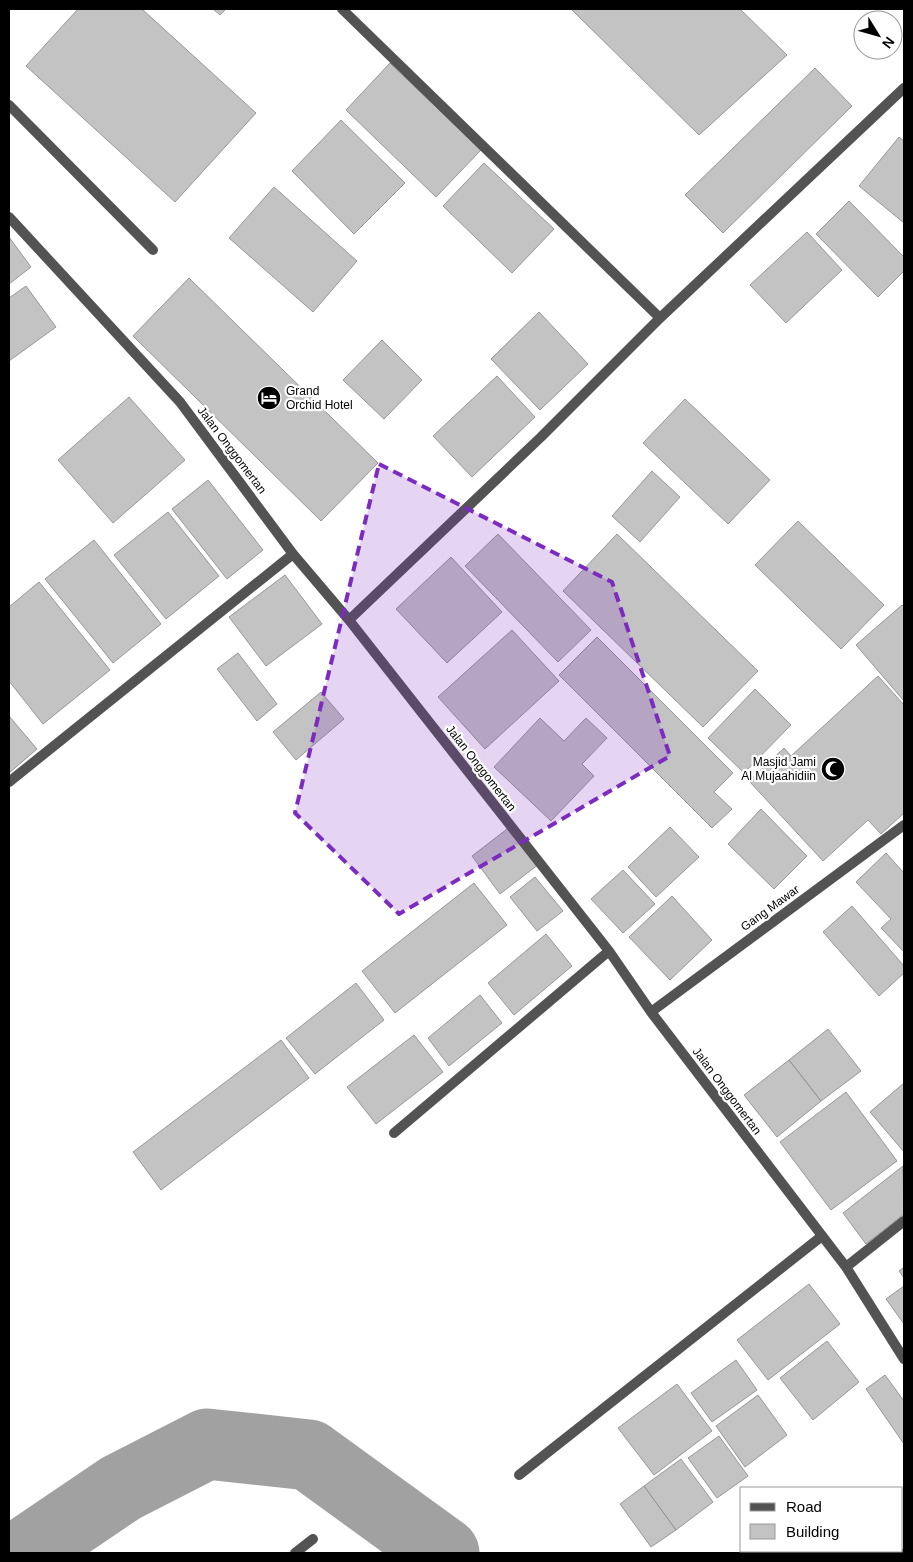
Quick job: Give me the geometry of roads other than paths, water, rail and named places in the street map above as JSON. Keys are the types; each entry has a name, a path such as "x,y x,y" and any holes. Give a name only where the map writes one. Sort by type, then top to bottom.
{"street":[{"path":"342,9 660,318"},
{"path":"349,620 541,437 660,318 904,88"},
{"path":"9,105 153,250"},
{"name":"Jalan Onggomertan","path":"9,217 180,402 293,554 349,620 609,951 651,1012 846,1267 904,1359"},
{"path":"9,782 293,554"},
{"name":"Gang Mawar","path":"651,1012 904,825"},
{"path":"394,1133 609,951"},
{"path":"846,1267 904,1221"},
{"path":"519,1475 822,1236"},
{"path":"295,1553 313,1539"}],"waterway":[{"path":"25,1553 121,1488 207,1444 309,1455 444,1553"}],"place":[{"name":"Grand Orchid Hotel","path":"269,398"},
{"name":"Masjid Jami Al Mujaahidiin","path":"833,769"}]}
